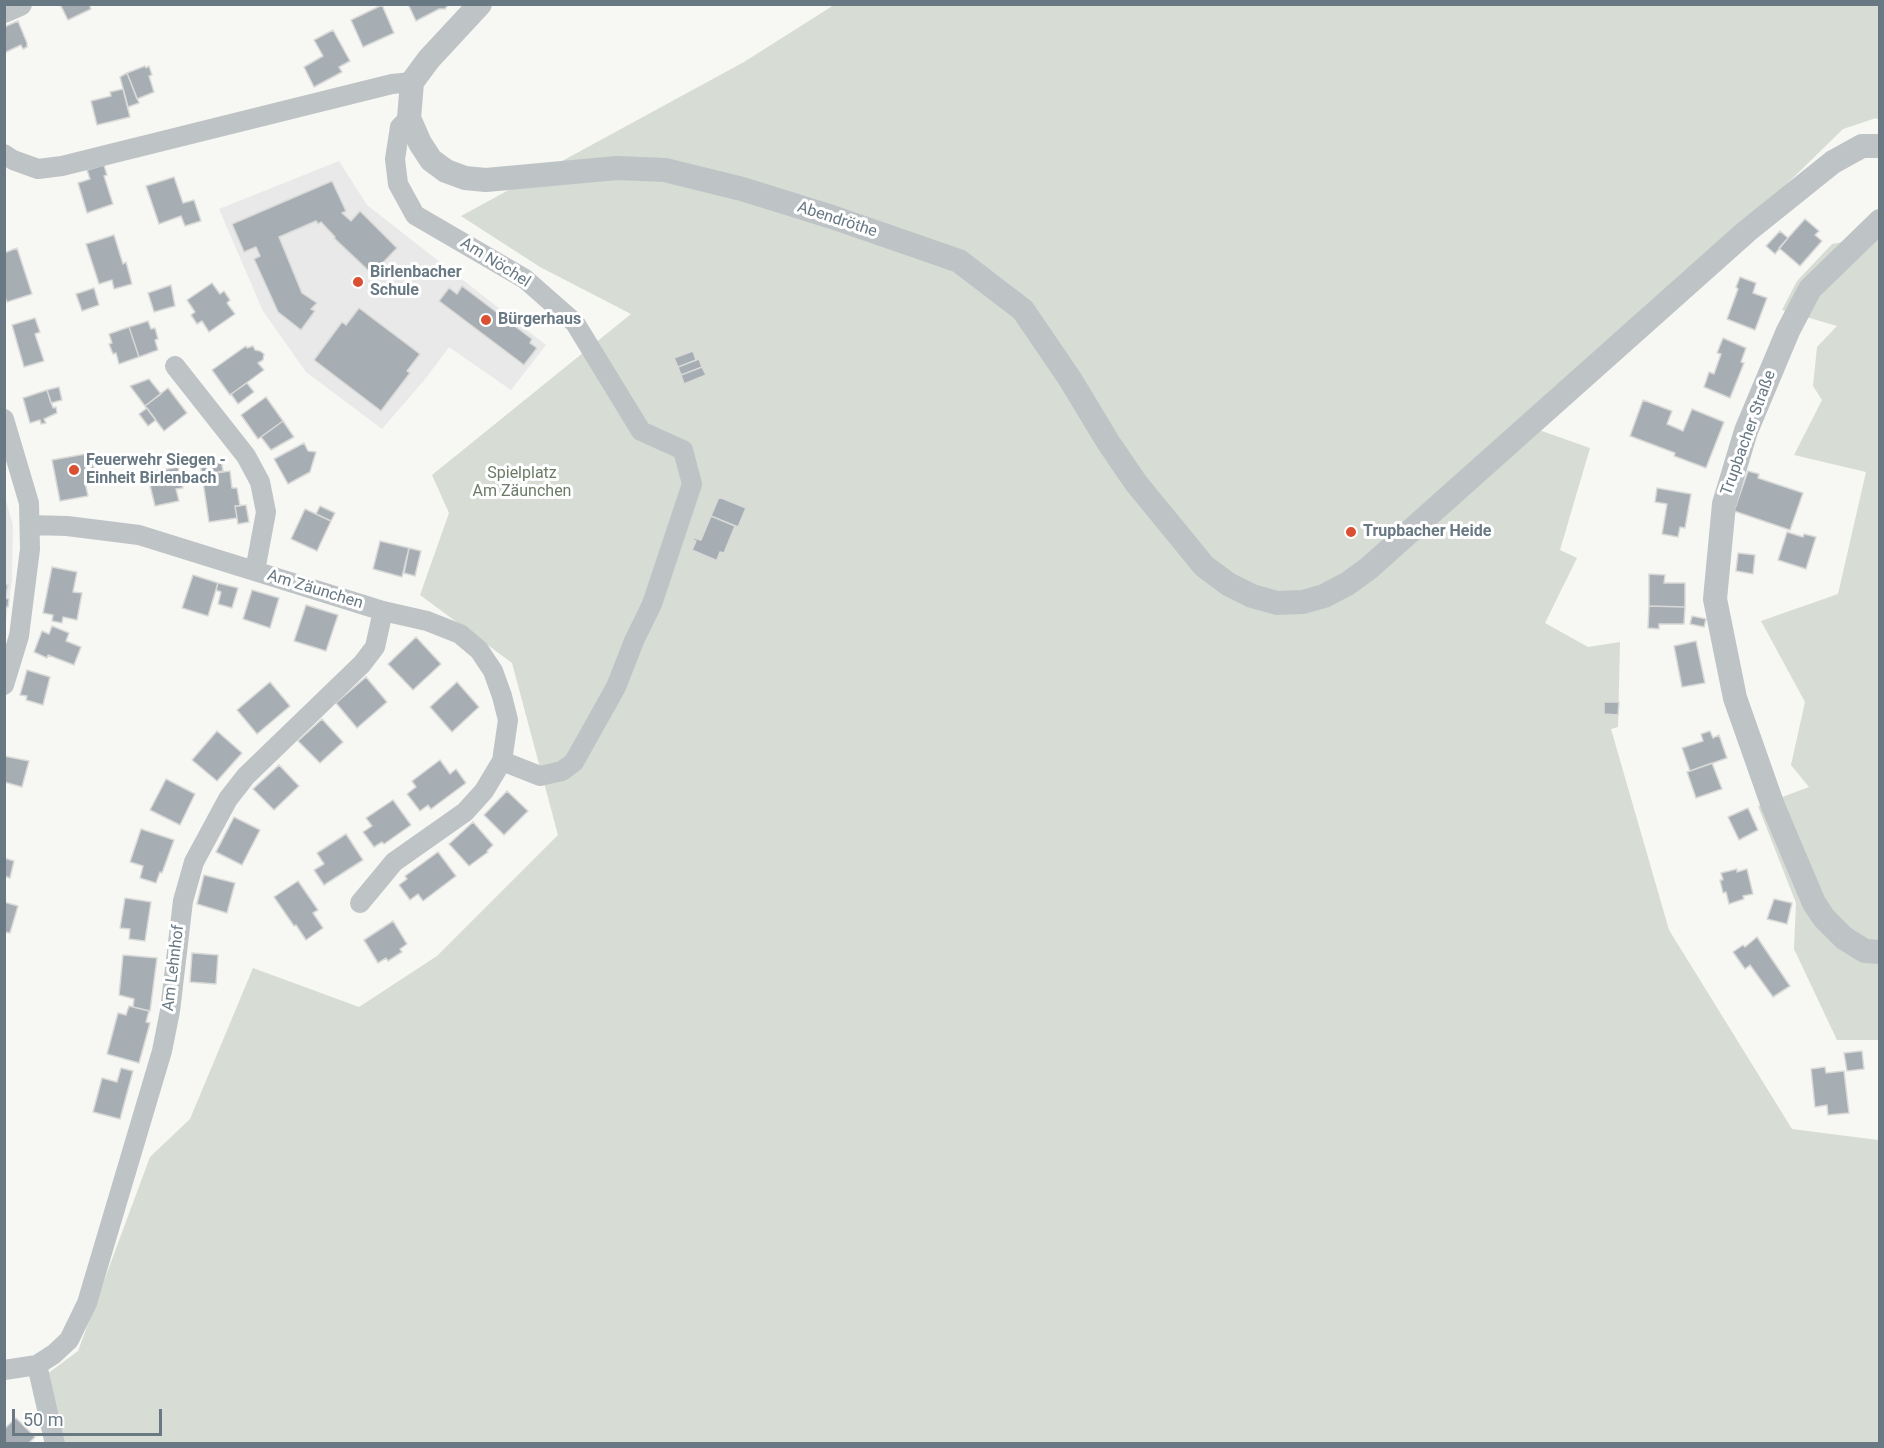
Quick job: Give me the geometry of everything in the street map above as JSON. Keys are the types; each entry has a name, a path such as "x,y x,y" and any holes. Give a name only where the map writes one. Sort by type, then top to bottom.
{"street":[{"path":"4,11 20,4"},
{"path":"4,154 38,169 62,166 392,84 412,82 429,59 480,4"},
{"name":"Abendröthe","path":"412,82 410,118 420,143 431,160 446,171 465,178 486,180 617,168 664,170 742,189 959,261 1023,310 1136,483 1204,566 1228,584 1252,596 1277,603 1303,602 1324,596 1347,584 1369,568 1763,217 1833,162 1862,146 1880,146"},
{"name":"Am Nöchel","path":"410,118 400,127 394,159 398,184 415,215 525,279 575,323 641,431 683,450 692,484 652,604 616,687 574,762 562,771 540,776 502,761"},
{"name":"Trupbacher Straße","path":"1880,221 1810,289 1788,331 1746,431 1724,504 1715,599 1735,698 1773,807 1814,903 1824,918 1844,938 1865,951 1880,952"},
{"path":"175,366 246,456 260,482 266,512 255,571"},
{"path":"4,419 29,503 30,525 30,549 19,636 4,685"},
{"name":"Am Zäunchen","path":"30,525 67,526 140,536 383,611 427,621 460,634 479,650 493,671 508,720 502,761 484,790 465,812 394,862 360,903"},
{"name":"Am Lehnhof","path":"4,1370 37,1365 54,1353 69,1340 87,1302 162,1051 170,1011 183,901 195,862 228,799 246,776 362,664 375,646 383,611"},
{"path":"37,1365 55,1443"}],"shaded area":[{"name":"Birlenbacher Schule","path":"339,161 367,205 546,345 511,390 449,347 426,378 382,429 306,372 263,311 219,209"},
{"path":"4,494 13,525 12,580 6,620 4,620"}],"green space":[{"name":"Spielplatz Am Zäunchen","path":"834,5 1879,5 1879,120 1876,118 1843,129 1536,429 1590,448 1560,550 1577,558 1545,623 1588,647 1620,642 1618,727 1611,729 1669,930 1792,1129 1878,1140 1879,1131 1879,1443 57,1444 35,1383 78,1351 150,1157 190,1119 253,968 359,1007 437,956 558,835 512,663 420,595 449,513 432,475 631,314 540,267 461,216 744,62"},
{"path":"1879,236 1879,1040 1837,1040 1794,949 1796,903 1758,806 1809,787 1791,765 1805,702 1761,621 1838,594 1866,472 1794,455 1822,400 1813,386 1817,347 1837,326 1782,310 1797,281 1832,244"}],"building":[{"path":"60,4 89,4 91,9 68,20"},
{"path":"408,4 448,5 445,9 439,9 416,21"},
{"path":"382,5 394,33 363,47 351,20"},
{"path":"18,21 27,47 23,49 21,45 4,53 4,27"},
{"path":"333,30 350,61 339,67 342,72 314,87 304,67 323,56 314,40"},
{"path":"145,66 146,68 149,66 152,75 149,76 154,92 137,99 127,73"},
{"path":"127,73 139,103 128,107 120,77"},
{"path":"123,89 130,117 97,125 91,101 111,96 110,92"},
{"path":"104,165 107,175 104,176 113,204 87,213 78,183 90,179 87,170"},
{"path":"174,177 183,203 194,200 201,221 185,226 181,216 159,224 146,186"},
{"path":"332,181 346,211 342,213 351,221 360,211 397,248 372,274 334,238 321,222 318,224 316,221 279,237 302,293 317,303 311,309 315,311 301,330 278,312 254,259 260,256 256,247 244,252 232,224"},
{"path":"1805,219 1819,231 1815,235 1822,241 1800,266 1779,248"},
{"path":"1780,231 1788,238 1775,254 1766,246"},
{"path":"114,235 123,264 126,262 132,284 114,289 112,280 99,284 86,244"},
{"path":"17,248 32,294 7,302 4,295 4,253"},
{"path":"1740,277 1756,283 1753,293 1767,298 1755,330 1727,319"},
{"path":"212,283 220,294 224,291 230,300 227,303 235,314 209,332 202,321 197,324 191,315 195,312 187,300"},
{"path":"171,285 175,306 154,312 148,293"},
{"name":"Bürgerhaus","path":"462,286 532,339 530,343 537,348 524,365 439,301 449,288 457,294"},
{"path":"94,288 99,305 82,311 76,294"},
{"path":"359,308 420,354 407,371 410,373 381,411 314,360 342,322 346,325"},
{"path":"35,318 40,332 35,334 44,361 24,367 12,325"},
{"path":"148,321 151,329 155,328 158,350 139,357 129,327"},
{"path":"129,327 139,357 119,364 116,353 113,354 109,344 112,343 109,334"},
{"path":"1723,338 1746,348 1741,362 1744,363 1730,398 1704,387 1709,372 1714,374 1721,354 1717,353"},
{"path":"246,346 247,348 253,346 255,350 264,354 263,360 258,363 264,370 230,395 212,370"},
{"path":"693,351 696,360 678,367 674,358"},
{"path":"699,359 702,367 681,375 678,367"},
{"path":"702,367 706,375 684,384 681,375"},
{"path":"149,379 161,394 145,406 130,386"},
{"path":"247,383 254,392 238,404 231,394"},
{"path":"59,387 62,400 51,403 47,390"},
{"path":"168,388 187,413 164,431 145,406"},
{"path":"47,390 57,413 44,419 46,423 41,424 40,420 30,423 23,398"},
{"path":"266,397 283,421 258,439 241,415"},
{"path":"1643,400 1672,411 1667,424 1683,431 1692,409 1724,422 1706,468 1630,436"},
{"path":"147,408 156,420 148,426 139,414"},
{"path":"283,421 294,437 271,450 261,437"},
{"path":"304,443 308,451 316,452 310,472 288,484 274,459"},
{"name":"Feuerwehr Siegen - Einheit Birlenbach","path":"91,453 96,480 85,482 88,496 60,501 52,460"},
{"path":"221,460 223,471 202,475 200,464"},
{"path":"178,467 183,488 176,489 179,501 155,506 147,473"},
{"path":"230,471 232,488 237,488 240,506 235,506 237,518 209,522 202,475"},
{"path":"1748,471 1759,474 1758,478 1803,493 1790,530 1734,511"},
{"path":"1657,488 1691,494 1685,528 1680,527 1678,537 1662,534 1667,504 1655,502"},
{"path":"719,497 746,508 738,527 711,516"},
{"path":"246,505 249,522 238,524 235,506"},
{"path":"320,506 335,513 331,521 316,514"},
{"path":"305,509 331,521 317,551 291,539"},
{"path":"711,516 735,526 724,553 720,552 717,560 720,562 692,550 696,541 693,540 694,538 701,540"},
{"path":"1787,532 1803,537 1804,534 1816,537 1806,569 1778,560"},
{"path":"380,541 409,548 402,577 373,569"},
{"path":"409,548 421,551 415,576 404,573"},
{"path":"1738,553 1755,555 1753,574 1736,571"},
{"path":"52,567 77,572 73,592 82,593 77,620 63,617 62,623 52,621 53,615 43,613"},
{"path":"1649,574 1665,575 1664,583 1685,583 1685,607 1649,606"},
{"path":"193,575 218,583 208,616 182,608"},
{"path":"218,583 238,588 232,608 218,604 221,592 216,590"},
{"path":"4,585 8,585 5,598 9,599 8,607 4,607"},
{"path":"252,590 279,598 270,628 243,619"},
{"path":"306,605 338,615 326,651 294,641"},
{"path":"1649,606 1685,607 1684,624 1659,624 1659,629 1648,628"},
{"path":"1692,616 1706,619 1704,627 1690,624"},
{"path":"52,626 69,633 66,641 81,647 74,665 34,652 42,631 49,634"},
{"path":"416,637 441,664 413,690 388,664"},
{"path":"1696,641 1705,683 1682,687 1674,646"},
{"path":"27,670 50,677 43,705 26,700 27,696 20,695"},
{"path":"366,677 387,702 357,728 336,703"},
{"path":"270,682 290,706 257,734 237,710"},
{"path":"457,682 479,707 452,732 430,707"},
{"path":"1604,702 1619,702 1618,715 1604,714"},
{"path":"322,719 343,742 320,763 298,741"},
{"path":"217,731 242,753 217,781 192,760"},
{"path":"1710,731 1713,738 1719,735 1727,758 1690,771 1682,748 1703,741 1701,734"},
{"path":"4,756 29,761 22,787 4,782"},
{"path":"440,760 450,774 456,769 466,783 431,809 428,805 420,811 407,794 416,787 412,781"},
{"path":"1712,763 1722,789 1696,798 1687,772"},
{"path":"279,765 299,786 274,810 253,789"},
{"path":"166,779 195,794 180,825 150,810"},
{"path":"507,791 528,811 504,835 484,815"},
{"path":"393,800 411,825 384,844 382,842 374,847 363,832 372,826 366,818"},
{"path":"1748,808 1758,830 1739,840 1728,817"},
{"path":"234,817 260,830 242,865 216,852"},
{"path":"473,822 493,845 488,852 469,866 449,844"},
{"path":"141,829 174,840 156,883 140,878 143,866 130,862"},
{"path":"346,834 363,860 324,885 314,870 324,864 317,853"},
{"path":"438,852 456,876 423,901 418,894 410,900 399,885 407,879 405,876"},
{"path":"4,858 14,861 10,878 4,876"},
{"path":"1737,869 1737,872 1747,869 1753,894 1743,896 1744,899 1729,904 1726,892 1723,893 1721,873"},
{"path":"204,875 235,883 227,913 197,904"},
{"path":"298,881 318,910 313,913 323,928 306,940 274,897"},
{"path":"125,898 151,902 145,941 129,939 130,929 120,928"},
{"path":"1774,899 1792,903 1787,924 1767,919"},
{"path":"4,902 18,906 10,933 4,932"},
{"path":"393,921 407,944 400,949 402,952 388,961 386,958 378,963 364,940"},
{"path":"1757,937 1790,986 1773,997 1750,965 1745,969 1733,952 1743,945 1745,947"},
{"path":"192,953 218,955 216,984 190,982"},
{"path":"123,955 157,958 150,1011 133,1007 134,999 119,995"},
{"path":"129,1006 149,1011 146,1022 150,1023 139,1063 107,1054 118,1013 126,1015"},
{"path":"1862,1051 1864,1069 1847,1071 1844,1053"},
{"path":"1825,1067 1826,1073 1844,1071 1849,1113 1828,1115 1827,1105 1815,1107 1811,1069"},
{"path":"121,1068 133,1071 120,1119 93,1112 102,1078 117,1082"},
{"path":"16,1418 35,1437 28,1444 4,1444 4,1429"}],"place":[{"name":"Birlenbacher Schule","path":"358,282"},
{"name":"Bürgerhaus","path":"486,320"},
{"name":"Feuerwehr Siegen - Einheit Birlenbach","path":"74,470"},
{"name":"Trupbacher Heide","path":"1351,532"}]}
